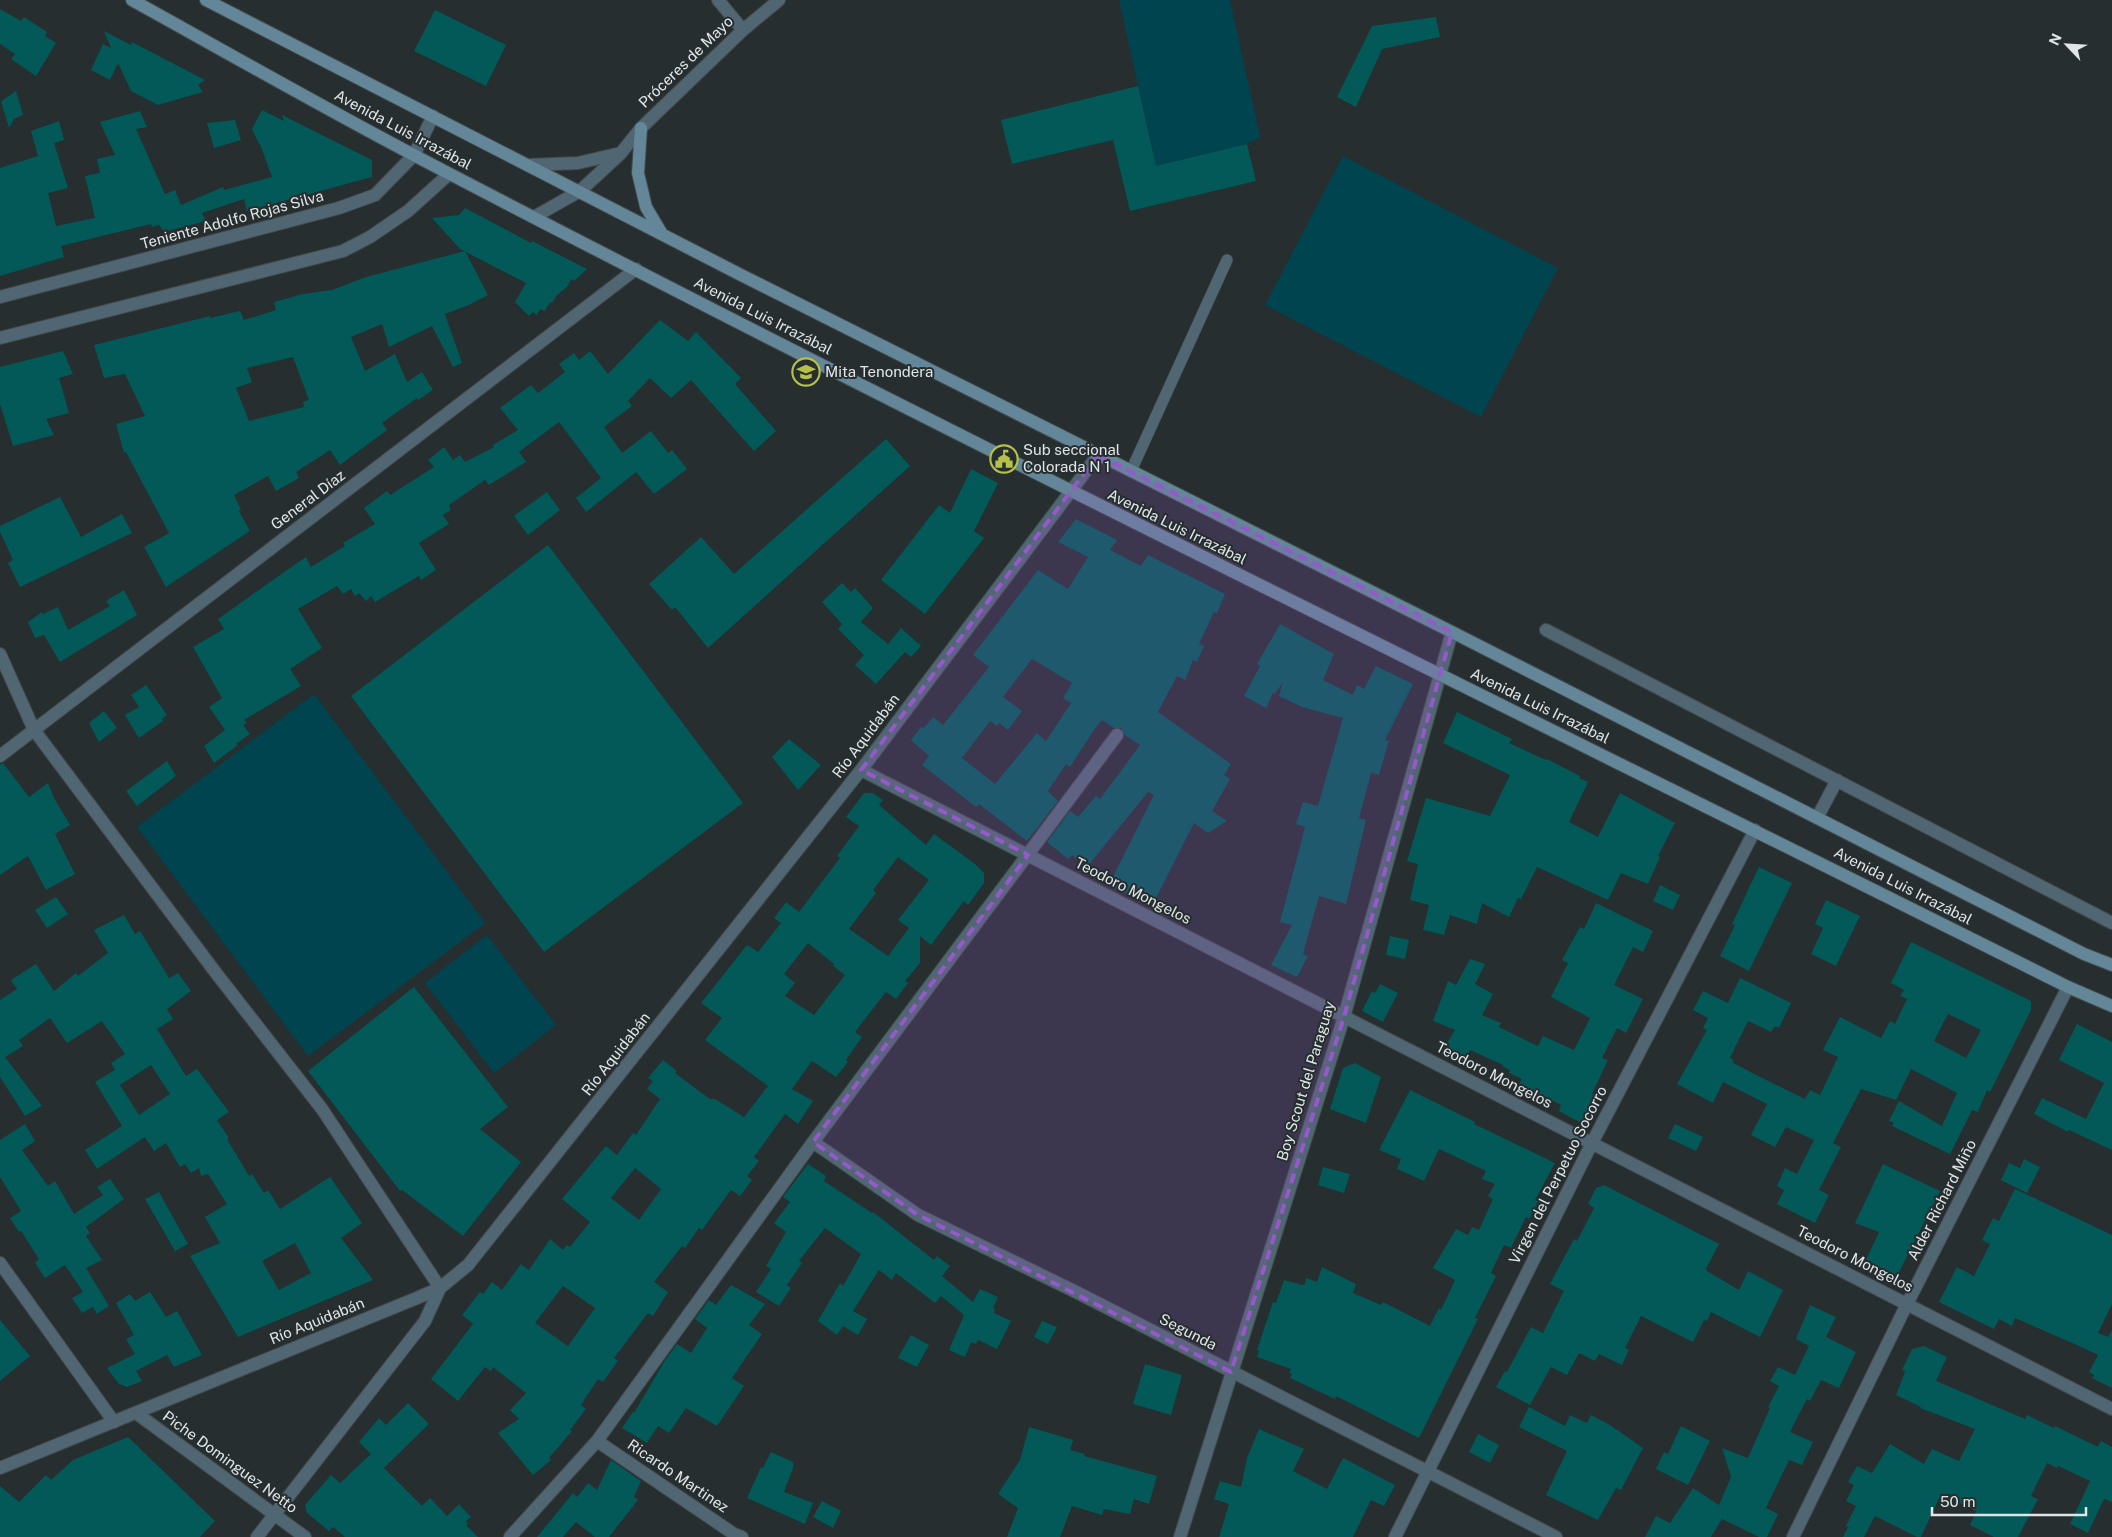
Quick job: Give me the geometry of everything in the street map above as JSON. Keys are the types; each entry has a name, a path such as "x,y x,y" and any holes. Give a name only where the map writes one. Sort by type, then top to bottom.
{"main road":[{"name":"Avenida Luis Irrazábal","path":"132,0 449,174 1070,492 2068,987 2112,1006"},
{"name":"Avenida Luis Irrazábal","path":"207,0 662,234 1452,632 2084,954 2112,965"},
{"path":"641,128 638,173 646,207 662,234"}],"street":[{"path":"718,0 743,30"},
{"name":"Próceres de Mayo","path":"534,217 580,191 621,153 641,128 743,30 779,0"},
{"name":"Teniente Adolfo Rojas Silva","path":"0,297 339,208 375,196 414,155 433,116"},
{"path":"528,165 578,163 621,153"},
{"path":"0,338 342,251 370,237 408,211 449,174"},
{"name":"General Díaz","path":"0,756 636,269"},
{"name":"Río Aquidabán","path":"0,1468 440,1288 468,1265 861,770 1098,454"},
{"path":"1546,630 2112,923"},
{"name":"Boy Scout del Paraguay","path":"1180,1537 1344,1017 1452,632"},
{"path":"0,654 34,730 216,973 322,1108 440,1288 425,1321 257,1537"},
{"path":"510,1537 597,1441 814,1142 1117,735"},
{"name":"Teodoro Mongelos","path":"861,770 2112,1409"},
{"path":"1817,818 1837,780"},
{"name":"Virgen del Perpetuo Socorro","path":"1395,1537 1592,1143 1754,830"},
{"name":"Alder Richard Miño","path":"1793,1537 1907,1304 2068,987"},
{"name":"Segunda","path":"814,1142 918,1215 1076,1292 1556,1537"},
{"path":"0,1263 114,1422"},
{"name":"Piche Dominguez Netto","path":"136,1413 305,1537"},
{"name":"Ricardo Martinez","path":"597,1441 734,1534 742,1537"}],"lane":[{"path":"1131,471 1227,260"}],"highlighted area":[{"path":"1098,455 1452,632 1344,1017 1231,1372 918,1215 813,1142 1028,855 861,770"}],"shaded area":[{"path":"1119,0 1230,0 1260,137 1247,144 1156,166"},
{"path":"1343,156 1558,268 1481,417 1265,305"},
{"path":"314,694 485,923 308,1056 137,827"},
{"path":"487,935 556,1025 494,1073 425,983"}],"building":[{"path":"0,9 21,21 24,17 47,32 45,36 56,43 36,76 11,59 15,54 0,44"},
{"path":"435,10 506,45 486,86 414,51"},
{"path":"1436,17 1440,37 1382,49 1356,107 1337,97 1372,26"},
{"path":"104,31 131,45 132,42 205,80 198,85 203,92 158,105 131,91 118,63 110,80 91,70 103,44 111,48"},
{"path":"1138,86 1156,166 1247,144 1256,181 1130,211 1113,140 1012,164 1001,120"},
{"path":"16,91 23,115 14,119 9,128 1,101"},
{"path":"262,110 284,121 282,115 372,160 372,177 247,211 244,199 202,213 206,221 164,232 159,225 152,227 151,224 61,246 64,257 0,276 0,168 38,156 31,131 59,121 64,140 54,143 68,188 48,193 56,226 95,218 85,176 100,173 97,159 115,155 100,122 140,111 147,127 136,129 165,194 175,190 181,205 223,187 224,190 272,177 260,144 252,129"},
{"path":"235,120 241,140 214,148 207,123"},
{"path":"465,208 531,243 532,241 587,269 574,281 571,279 567,287 557,295 552,303 550,302 545,311 540,309 537,315 533,312 529,316 515,302 526,283 460,249 432,218 459,215"},
{"path":"465,251 488,295 445,314 462,363 453,367 432,326 389,347 382,324 351,337 365,371 395,354 407,382 422,372 433,390 418,400 417,398 382,423 387,430 340,465 330,450 296,472 299,478 276,491 268,476 234,495 241,510 239,511 250,531 166,587 144,547 169,533 126,452 124,453 116,424 145,416 125,374 104,378 94,345 210,316 210,318 240,311 244,320 276,310 274,302 303,294 332,290 366,277","holes":["293,357 309,400 303,402 304,407 249,421 236,388 252,382 247,368"]},
{"path":"660,320 688,341 696,332 741,378 735,384 776,431 754,451 691,380 671,398 650,378 628,401 632,406 604,427 622,453 651,431 668,453 672,450 687,469 654,494 636,472 586,512 576,498 601,478 559,422 519,452 526,462 489,485 485,480 449,505 451,510 443,515 449,524 419,543 436,570 421,580 419,576 375,602 371,596 366,601 359,593 355,596 351,589 343,594 337,586 298,609 322,648 290,669 301,686 244,720 247,723 243,725 250,734 214,763 204,746 225,730 209,707 222,698 193,647 224,629 218,619 306,557 311,567 345,546 343,543 375,524 364,508 387,491 390,495 434,467 428,460 444,447 453,460 460,455 465,462 494,447 493,445 518,430 500,408 531,385 538,393 565,372 559,364 574,353 579,360 590,351 608,374"},
{"path":"63,351 73,374 59,378 69,413 46,419 54,435 13,446 0,404 0,367"},
{"path":"886,439 910,466 708,648 675,607 672,610 649,584 701,537 734,574"},
{"path":"971,469 998,483 974,531 984,538 925,614 881,580 939,505 950,513"},
{"path":"547,492 560,510 528,535 514,516"},
{"path":"60,497 81,537 122,514 132,533 20,587 8,563 13,560 0,532 0,526"},
{"path":"1076,519 1117,540 1110,550 1141,566 1148,555 1225,594 1217,613 1214,612 1199,644 1204,646 1197,662 1193,660 1185,680 1177,676 1158,712 1231,764 1224,775 1230,779 1212,811 1227,821 1208,833 1194,823 1152,906 1109,885 1154,795 1148,792 1087,867 1072,855 1068,859 1047,842 1070,811 1078,817 1096,796 1100,799 1140,745 1125,735 1121,728 1114,728 1102,720 1096,727 1070,767 1066,764 1048,791 1058,801 1027,841 979,804 976,807 922,765 929,756 911,740 921,727 924,728 933,717 943,725 989,667 973,655 1038,570 1068,589 1088,557 1058,542","holes":["1032,659 1072,683 1063,698 1071,703 1046,741 1037,733 995,784 962,758 990,721 997,726 999,723 1008,730 1022,711 1003,697"]},
{"path":"548,545 743,803 544,952 351,696"},
{"path":"842,583 851,592 855,588 873,608 861,622 888,644 901,628 921,646 911,657 905,652 876,684 855,665 864,655 838,629 842,624 822,602"},
{"path":"124,590 137,615 60,662 44,635 35,638 28,622 42,612 43,614 58,607 68,630 110,606 106,601"},
{"path":"1280,624 1334,654 1323,680 1353,695 1357,685 1364,689 1376,666 1413,684 1385,740 1389,741 1379,775 1371,773 1359,818 1366,820 1346,904 1319,896 1303,954 1308,956 1297,977 1271,965 1292,925 1280,922 1305,827 1296,824 1303,802 1318,806 1343,718 1302,707 1279,696 1283,682 1275,694 1273,693 1266,708 1244,696 1260,666 1257,664"},
{"path":"146,685 167,715 162,719 163,721 139,738 125,715 139,707 131,695"},
{"path":"104,711 117,728 99,742 89,723"},
{"path":"1457,712 1512,739 1509,743 1547,759 1588,782 1569,822 1598,837 1620,793 1675,823 1658,856 1660,857 1648,884 1621,873 1608,900 1537,867 1521,899 1518,898 1509,917 1482,903 1477,924 1450,915 1444,935 1423,930 1429,905 1410,900 1418,864 1407,861 1426,798 1490,816 1510,775 1443,743"},
{"path":"789,739 821,765 798,790 772,757"},
{"path":"167,761 176,776 137,806 126,791"},
{"path":"3,763 29,797 48,783 54,798 70,825 55,834 75,874 46,890 28,856 0,875 0,764"},
{"path":"864,793 873,793 883,800 879,805 926,845 934,834 975,864 984,873 984,883 968,905 964,901 931,945 920,936 920,963 905,981 908,983 896,999 886,992 855,1032 862,1037 846,1060 848,1062 836,1077 812,1061 792,1089 813,1101 798,1124 785,1114 754,1157 759,1161 747,1176 752,1180 740,1196 731,1190 702,1230 699,1228 685,1248 682,1246 654,1282 668,1292 653,1316 648,1313 614,1358 618,1361 603,1382 598,1379 581,1405 586,1409 570,1430 572,1431 549,1458 551,1460 533,1475 498,1433 519,1419 510,1410 526,1393 493,1367 491,1371 485,1367 458,1401 431,1379 473,1324 462,1315 480,1292 483,1294 492,1282 502,1290 521,1264 529,1270 550,1239 563,1250 567,1245 570,1247 590,1222 562,1199 606,1146 617,1155 633,1133 636,1135 660,1099 647,1089 653,1081 648,1078 663,1060 677,1071 675,1073 710,1099 715,1099 744,1117 768,1086 705,1040 722,1018 701,1003 747,945 758,952 781,923 774,918 786,902 799,912 840,858 837,856 859,826 846,817","holes":["898,857 929,880 898,920 909,928 888,956 849,929 876,893 873,890","808,943 845,975 814,1015 785,996 795,983 784,974","635,1168 661,1189 639,1220 611,1198","563,1286 595,1308 568,1346 535,1323"]},
{"path":"1759,867 1792,883 1749,971 1720,956 1735,925 1732,924"},
{"path":"1660,885 1680,895 1673,910 1653,901"},
{"path":"56,897 68,914 47,928 35,910"},
{"path":"1826,900 1860,916 1836,966 1811,954 1823,928 1815,924"},
{"path":"1596,903 1653,931 1643,952 1633,947 1614,985 1643,999 1626,1033 1617,1028 1602,1058 1608,1060 1592,1094 1595,1095 1581,1123 1559,1111 1561,1105 1519,1084 1522,1079 1509,1073 1510,1070 1503,1065 1470,1050 1464,1061 1443,1050 1455,1030 1433,1021 1448,981 1456,985 1470,959 1485,964 1475,984 1493,994 1482,1015 1501,1023 1499,1027 1538,1046 1543,1036 1574,1050 1590,1018 1551,997 1568,963 1562,960 1580,927 1584,929"},
{"path":"124,915 135,934 140,931 169,978 178,973 191,991 167,1009 173,1019 157,1029 186,1076 197,1069 229,1112 217,1120 249,1176 252,1174 264,1193 268,1190 280,1209 330,1177 362,1223 341,1238 373,1280 238,1337 190,1256 220,1243 205,1217 227,1204 208,1174 201,1176 199,1168 191,1173 185,1164 180,1167 166,1143 154,1151 145,1137 97,1169 85,1150 122,1126 95,1082 115,1070 111,1063 125,1054 102,1021 67,1043 50,1018 19,1040 23,1046 5,1057 42,1106 25,1116 0,1077 0,1000 17,989 11,980 36,964 54,991 76,973 78,976 108,953 94,930","holes":["151,1065 170,1094 139,1115 120,1085","295,1243 311,1273 279,1290 262,1261"]},
{"path":"1390,936 1409,940 1405,959 1386,955"},
{"path":"1911,942 2031,1001 2031,1010 1990,1092 1987,1090 1978,1112 1972,1110 1950,1154 1892,1126 1894,1123 1889,1121 1899,1101 1942,1126 1957,1093 1911,1069 1896,1100 1861,1089 1833,1143 1841,1147 1819,1190 1829,1195 1815,1223 1777,1204 1784,1190 1777,1186 1785,1168 1797,1174 1814,1140 1786,1127 1775,1147 1751,1135 1767,1104 1723,1082 1713,1103 1677,1084 1707,1030 1703,1028 1708,1018 1693,1010 1703,991 1728,1003 1740,978 1791,1003 1779,1028 1775,1026 1771,1032 1748,1021 1730,1058 1734,1060 1732,1062 1805,1099 1810,1090 1820,1095 1838,1057 1823,1050 1840,1017 1881,1038 1890,1021 1895,1024 1907,999 1900,996 1904,990 1891,983","holes":["1948,1014 1981,1030 1966,1058 1934,1041"]},
{"path":"1380,984 1398,993 1383,1022 1362,1011 1372,991 1375,993"},
{"path":"414,987 508,1107 480,1129 521,1162 463,1236 402,1190 400,1191 308,1071"},
{"path":"2077,1024 2112,1042 2112,1150 2069,1130 2068,1132 2034,1114 2042,1098 2086,1119 2104,1083 2059,1060"},
{"path":"1355,1063 1381,1077 1366,1123 1330,1109 1343,1068"},
{"path":"1410,1090 1475,1122 1474,1124 1555,1163 1535,1200 1538,1201 1529,1219 1526,1217 1511,1248 1504,1245 1491,1273 1496,1276 1475,1318 1478,1319 1419,1438 1336,1396 1335,1399 1290,1378 1292,1374 1289,1373 1291,1369 1257,1357 1259,1351 1257,1350 1273,1302 1276,1303 1284,1280 1302,1285 1305,1284 1306,1278 1317,1282 1322,1267 1356,1284 1353,1293 1381,1305 1383,1302 1430,1326 1439,1308 1441,1310 1455,1280 1433,1268 1456,1229 1468,1235 1472,1227 1479,1230 1493,1199 1488,1196 1495,1184 1482,1179 1486,1171 1439,1149 1424,1181 1397,1169 1401,1159 1379,1150"},
{"path":"25,1124 35,1141 22,1150 48,1186 55,1181 74,1214 103,1195 97,1187 110,1179 124,1199 86,1227 90,1233 86,1236 102,1260 86,1268 109,1306 97,1314 93,1307 82,1313 72,1298 83,1292 65,1265 45,1278 35,1263 39,1259 10,1218 21,1211 0,1177 0,1140"},
{"path":"1675,1124 1703,1137 1696,1151 1668,1138"},
{"path":"2024,1159 2040,1167 2027,1193 2001,1180 2009,1163 2020,1168"},
{"path":"808,1164 826,1176 824,1181 873,1212 934,1260 937,1256 950,1266 942,1276 973,1302 980,1289 998,1297 993,1308 995,1310 994,1313 1011,1321 997,1349 978,1340 976,1344 971,1342 965,1357 949,1350 964,1315 941,1296 935,1303 896,1273 892,1280 879,1270 853,1311 867,1319 858,1335 843,1326 837,1335 818,1321 840,1283 843,1286 861,1254 825,1228 799,1261 802,1263 787,1285 791,1288 779,1306 756,1292 771,1269 766,1266 786,1232 774,1223 790,1202 783,1197"},
{"path":"1883,1164 1940,1191 1897,1276 1866,1260 1879,1232 1855,1223"},
{"path":"1323,1167 1350,1174 1344,1193 1318,1185"},
{"path":"1604,1185 1719,1244 1706,1269 1739,1290 1748,1271 1783,1290 1760,1337 1711,1312 1707,1321 1704,1320 1693,1342 1641,1316 1625,1348 1629,1350 1622,1365 1599,1354 1595,1361 1579,1353 1567,1375 1551,1367 1530,1405 1496,1387 1505,1371 1507,1372 1531,1327 1543,1333 1564,1291 1550,1284 1574,1239 1577,1241 1594,1208 1588,1204 1596,1188"},
{"path":"2015,1189 2112,1235 2112,1304 2098,1333 2108,1337 2112,1330 2112,1388 2092,1378 2094,1375 2089,1372 2098,1355 2015,1318 2012,1326 1999,1319 1994,1329 1939,1302 1957,1267 1974,1276 1990,1244 1982,1240 1993,1218 1999,1221"},
{"path":"159,1192 188,1244 175,1251 145,1199"},
{"path":"731,1285 765,1304 749,1325 762,1334 732,1378 744,1386 717,1426 686,1408 669,1433 658,1426 647,1443 622,1428 634,1413 664,1362 677,1344 691,1353 707,1328 695,1319 709,1300 716,1305"},
{"path":"150,1292 166,1317 177,1311 202,1355 174,1367 167,1355 136,1371 142,1381 127,1387 119,1384 107,1368 135,1354 126,1339 134,1335 116,1303 130,1294 135,1301"},
{"path":"1810,1305 1836,1317 1826,1337 1856,1352 1839,1388 1821,1380 1810,1401 1807,1399 1790,1432 1813,1442 1802,1465 1789,1460 1766,1508 1778,1514 1767,1537 1759,1537 1722,1519 1711,1537 1645,1537 1656,1516 1670,1523 1693,1488 1719,1505 1731,1477 1722,1448 1748,1458 1770,1408 1768,1407 1779,1386 1770,1381 1778,1367 1795,1375 1809,1346 1796,1339"},
{"path":"0,1320 30,1356 0,1381"},
{"path":"1042,1321 1057,1327 1048,1344 1034,1337"},
{"path":"911,1335 929,1345 917,1367 898,1358"},
{"path":"1924,1346 1947,1357 1936,1381 2025,1419 2027,1415 2054,1428 2055,1426 2098,1447 2101,1441 2112,1447 2112,1502 2104,1499 2088,1533 2070,1524 2090,1481 2047,1463 2031,1496 2038,1499 2018,1537 1994,1537 1970,1525 1976,1511 1941,1494 1921,1537 1917,1537 1875,1516 1864,1537 1843,1537 1856,1506 1846,1501 1854,1485 1848,1482 1857,1466 1872,1473 1890,1444 1924,1464 1932,1449 1959,1461 1975,1429 1920,1408 1896,1395 1905,1372 1902,1370 1912,1349"},
{"path":"1145,1364 1182,1375 1171,1415 1133,1404"},
{"path":"408,1403 429,1424 384,1468 422,1506 430,1498 447,1516 459,1504 471,1517 466,1521 468,1524 466,1525 478,1537 345,1537 333,1527 329,1531 307,1513 305,1505 331,1475 340,1483 371,1454 359,1442 379,1418 386,1425"},
{"path":"1529,1407 1565,1426 1570,1415 1587,1423 1591,1415 1610,1425 1643,1448 1621,1490 1616,1488 1598,1520 1546,1495 1567,1451 1519,1427"},
{"path":"1681,1426 1710,1441 1688,1485 1656,1469 1664,1452 1668,1454"},
{"path":"1029,1427 1073,1440 1070,1450 1085,1454 1084,1456 1157,1476 1149,1504 1134,1499 1130,1514 1104,1509 1102,1515 1072,1506 1060,1537 1007,1537 1018,1508 998,1494 1020,1460"},
{"path":"1259,1429 1304,1449 1293,1471 1327,1489 1343,1458 1395,1485 1384,1506 1371,1500 1353,1537 1219,1537 1229,1504 1214,1499 1220,1481 1241,1487 1247,1458"},
{"path":"1478,1434 1499,1445 1490,1463 1469,1452"},
{"path":"128,1437 215,1521 200,1537 0,1537 0,1486 19,1502 46,1475 51,1480 73,1460"},
{"path":"771,1452 793,1462 793,1468 784,1492 813,1503 805,1524 747,1498 761,1467 763,1468"},
{"path":"611,1460 641,1481 634,1497 638,1500 609,1537 595,1537 576,1522 563,1537 537,1537 573,1493 577,1497 588,1483 597,1490"},
{"path":"822,1501 841,1511 833,1528 813,1517"}],"place":[{"name":"Mita Tenondera","path":"806,372"},
{"name":"Sub seccional Colorada N 1","path":"1004,459"}]}
